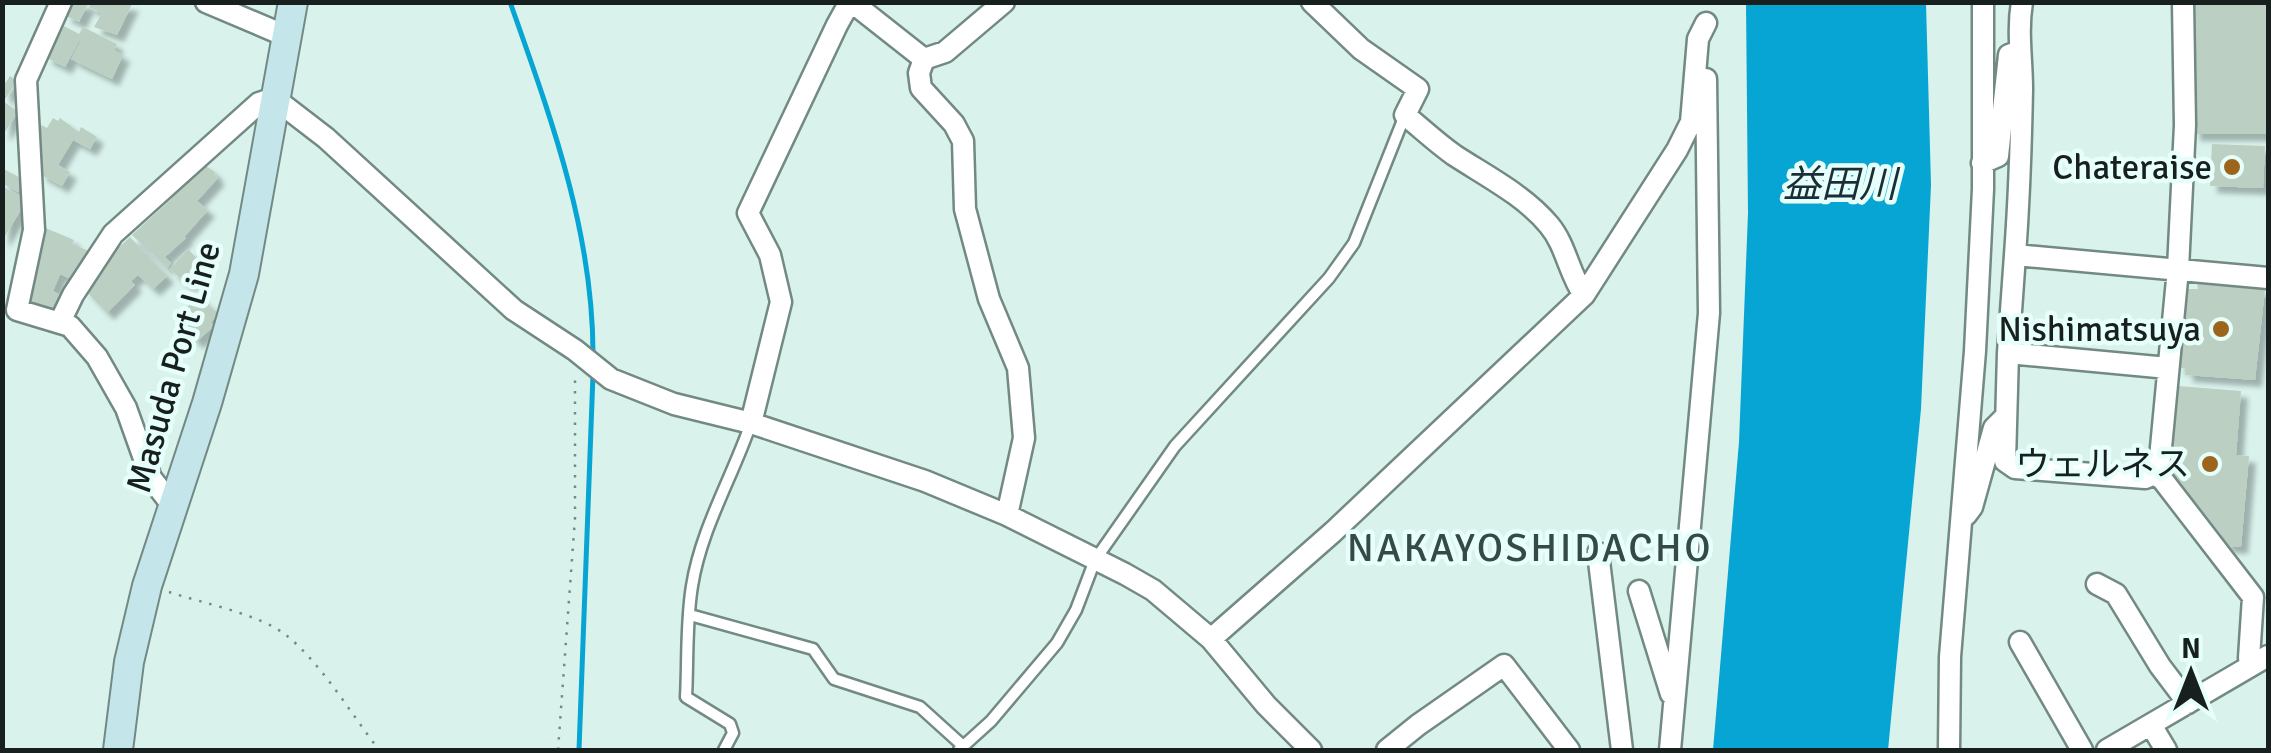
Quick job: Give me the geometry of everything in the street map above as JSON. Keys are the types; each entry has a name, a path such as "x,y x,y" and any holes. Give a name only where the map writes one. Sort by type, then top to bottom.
{"main road":[{"name":"Masuda Port Line","path":"118,750 128,662 147,586 244,274 292,2"}],"street":[{"path":"61,2 26,80 34,230 17,310 70,326 97,357 126,408 151,478 172,504"},
{"path":"206,2 286,36"},
{"path":"1004,2 946,52 924,59 918,72 921,88 954,124 963,141 966,209 989,299 1018,368 1024,438 1008,514"},
{"path":"1312,2 1361,48 1418,89 1405,115 1546,221 1556,234 1584,296"},
{"path":"1949,750 1950,657 1975,351 1983,2"},
{"path":"2022,2 2017,32 2021,161 2005,461 2015,468 2145,478 2154,474 2160,458 2178,269 2185,125 2183,2"},
{"path":"751,424 781,302 770,255 748,213 847,8 858,7 924,59"},
{"path":"1211,639 1348,519 1584,296 1691,122 1698,39 1705,13"},
{"path":"1670,750 1709,313 1705,13"},
{"path":"1982,163 1998,156 2008,55 2020,52"},
{"path":"60,322 113,234 259,103 274,98 326,138 514,310 611,379 674,404 751,424 925,480 1008,514 1153,590 1211,639 1266,705 1311,750"},
{"path":"2016,255 2268,278"},
{"path":"2008,353 2168,368"},
{"path":"1960,523 1972,508 1994,428 2006,417"},
{"path":"2154,474 2162,478 2253,597 2249,658 2260,661"},
{"path":"1598,553 1622,750"},
{"path":"2097,584 2116,594 2188,703"},
{"path":"1639,591 1675,706"},
{"path":"2020,642 2082,750"},
{"path":"2107,750 2260,661"},
{"path":"1387,750 1504,666 1568,750"},
{"path":"2152,725 2166,750"}],"lane":[{"path":"690,615 813,649 834,679 920,708 961,748 991,721 1057,642 1076,610 1095,560 1175,446 1329,278 1354,244 1405,115"},
{"path":"724,750 733,733 730,724 686,696 692,587 704,537 751,424"}],"path":[{"path":"558,750 575,518 575,350"},
{"path":"147,586 284,633 310,660 379,750"}],"water":[{"name":"益田川","path":"1746,3 1926,3 1931,185 1921,409 1888,750 1713,750 1739,442 1748,213"}],"building":[{"path":"71,2 89,2 79,22 64,15"},
{"path":"91,2 132,4 117,35 94,27 102,13 89,7"},
{"path":"2193,2 2268,2 2268,134 2193,134"},
{"path":"64,26 79,34 83,27 117,44 114,50 123,55 112,79 71,59 80,42 84,43 76,38 79,41 65,67 45,57"},
{"path":"10,76 17,81 5,99 2,88"},
{"path":"3,101 18,112 3,135"},
{"path":"53,118 97,137 90,149 73,140 58,165 70,172 62,186 40,174 33,161 40,148 32,143 42,125 47,128"},
{"path":"2212,144 2265,146 2263,188 2210,186"},
{"path":"202,163 218,178 197,201 208,210 165,257 171,263 167,268 132,235"},
{"path":"2,168 24,180 18,192 2,183"},
{"path":"2,186 27,200 2,241"},
{"path":"43,227 89,251 82,268 77,265 71,279 60,274 53,291 60,295 52,315 25,303 34,282 29,280 42,243 37,241"},
{"path":"130,237 167,276 153,289 138,275 131,281 135,285 107,313 84,289 108,253 110,256"},
{"path":"188,249 204,266 188,285 170,269"},
{"name":"Nishimatsuya","path":"2197,283 2265,289 2255,380 2186,375 2186,368 2178,368 2185,289 2198,289"},
{"path":"200,297 219,314 211,322 214,326 196,342 183,326 195,316 187,307"},
{"name":"ウェルネス","path":"2178,386 2241,391 2236,455 2249,456 2241,547 2227,546 2171,472"}],"waterway":[{"path":"510,2 555,133 578,221 586,266 593,358"},
{"path":"579,750 593,374"}],"place":[{"name":"Chateraise","path":"2232,167"},
{"name":"Nishimatsuya","path":"2221,329"},
{"name":"ウェルネス","path":"2210,464"}],"district":[{"name":"NAKAYOSHIDACHO","path":"1530,547"}]}
